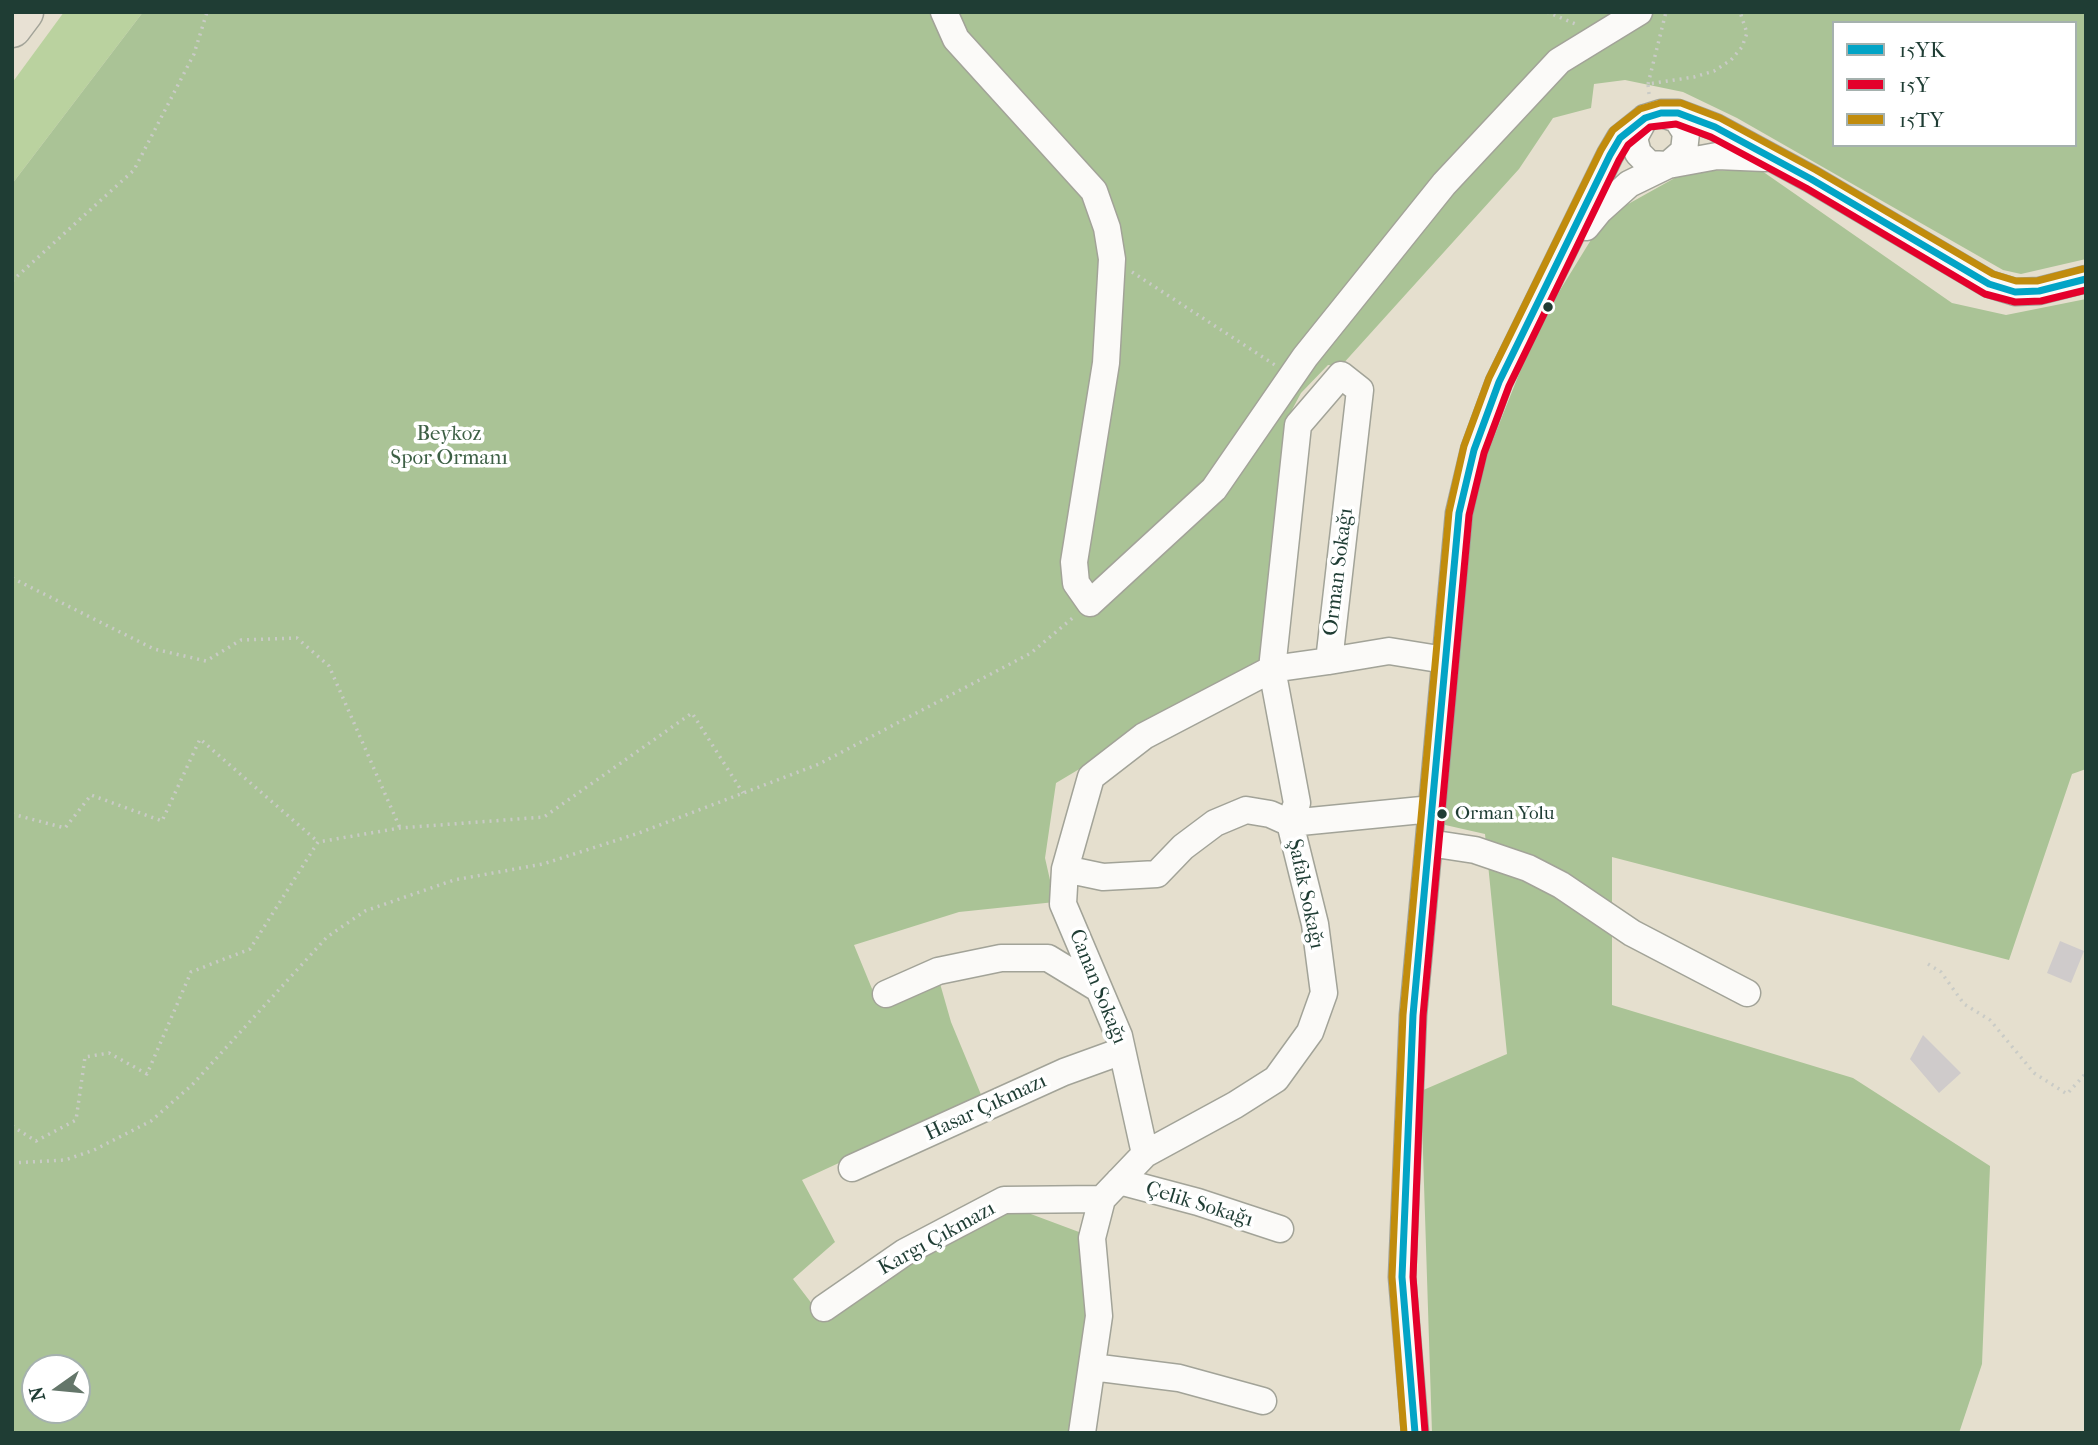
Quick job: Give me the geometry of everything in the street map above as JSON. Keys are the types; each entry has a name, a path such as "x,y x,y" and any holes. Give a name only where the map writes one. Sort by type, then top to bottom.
{"highway":[{"path":"12,28 24,12"}],"street":[{"path":"944,12 956,38 1094,191 1107,228 1112,259 1106,363 1074,562 1076,583 1090,603 1214,489 1292,376 1444,184 1559,61 1639,12"},
{"path":"1415,1433 1402,1278 1413,1015 1459,513 1474,450 1499,382 1563,256 1610,155 1620,138 1653,115 1678,113 1715,127 1811,179 1989,284 2015,292 2039,291 2086,279"},
{"path":"1653,115 1634,138 1638,153 1649,164 1668,165 1717,156 1769,158"},
{"path":"1563,256 1609,202 1629,184 1668,165 1684,151 1686,133 1676,119 1653,115"},
{"name":"Orman Sokağı","path":"1297,425 1341,375 1360,390 1329,661 1390,651 1446,660"},
{"name":"Şafak Sokağı","path":"1145,1154 1276,1079 1310,1032 1324,993 1315,924 1290,823 1297,803 1272,669 1297,425"},
{"name":"Canan Sokağı","path":"1145,1154 1122,1051 1100,989 1063,904 1065,869 1091,777 1144,736 1272,669 1329,661"},
{"path":"1065,869 1103,877 1157,874 1183,847 1215,823 1246,810 1270,814 1290,823 1432,809"},
{"path":"1429,843 1475,850 1528,868 1561,885 1632,933 1747,993"},
{"path":"886,994 938,971 1002,958 1048,958 1100,989"},
{"name":"Hasar Çıkmazı","path":"852,1168 1064,1072 1122,1051"},
{"path":"1082,1433 1099,1317 1092,1238 1110,1190 1145,1154"},
{"name":"Çelik Sokağı","path":"1110,1190 1198,1202 1233,1216 1280,1229"},
{"name":"Kargı Çıkmazı","path":"824,1308 905,1252 1004,1200 1110,1190"},
{"path":"1091,1367 1179,1378 1263,1401"}],"path":[{"path":"12,281 134,170 194,54 207,12"},
{"path":"1547,12 1601,34"},
{"path":"1653,115 1648,84 1666,12"},
{"path":"1648,84 1694,77 1714,71 1731,60 1742,47 1747,33 1740,12"},
{"path":"1112,259 1292,376"},
{"path":"12,578 154,649 206,661 241,640 297,638 329,666 400,828"},
{"path":"12,1163 65,1160 94,1150 151,1121 192,1085 327,937 365,911 454,880 543,864 639,833 819,764 1031,653 1090,603"},
{"path":"12,1126 36,1141 76,1120 85,1057 109,1053 147,1073 191,972 250,949 317,842 400,828 544,817 691,713 743,793"},
{"path":"12,814 65,828 91,795 162,821 200,738 317,842"},
{"path":"1928,964 1941,972 1964,1004 1990,1020 2034,1073 2067,1094 2086,1073"}],"green space":[{"path":"64,12 143,12 12,184 12,83"},
{"name":"Beykoz Spor Ormanı","path":"143,12 2086,12 2086,259 2021,274 2003,270 1737,118 1683,92 1625,80 1594,84 1591,108 1553,118 1519,169 1341,366 1328,365 1301,393 1286,421 1265,658 1056,783 1045,858 1055,902 959,912 854,945 877,1001 939,980 951,1022 982,1097 802,1180 835,1242 793,1279 822,1317 1004,1204 1087,1235 1094,1316 1077,1433 12,1433 12,184"},
{"path":"1689,170 1762,171 1952,303 2006,315 2086,299 2086,769 2072,774 2009,960 1612,857 1612,1005 1853,1078 1990,1166 1982,1364 1959,1433 1432,1433 1421,1091 1507,1054 1485,834 1432,822 1473,490 1538,326 1605,217"}],"building":[{"path":"2060,941 2084,951 2071,983 2047,973"},
{"path":"1923,1035 1961,1073 1939,1093 1910,1059"}],"transit line":[{"name":"15TY","path":"1404,1433 1392,1277 1403,1015 1449,512 1464,446 1489,378 1601,150 1613,130 1640,109 1660,103 1681,103 1720,118 1816,170 1993,274 2016,281 2037,281 2083,269"},
{"name":"15YK","path":"1415,1433 1402,1277 1413,1015 1459,513 1474,450 1499,382 1610,155 1620,138 1645,118 1661,113 1678,113 1715,127 1811,179 1989,284 2015,292 2039,291 2086,279"},
{"name":"15Y","path":"1425,1432 1413,1277 1423,1016 1469,515 1484,453 1509,386 1619,160 1628,145 1650,127 1676,124 1711,137 1806,188 1985,294 2015,302 2041,301 2086,290"}],"place":[{"name":"Orman Yolu","path":"1442,814"}]}
